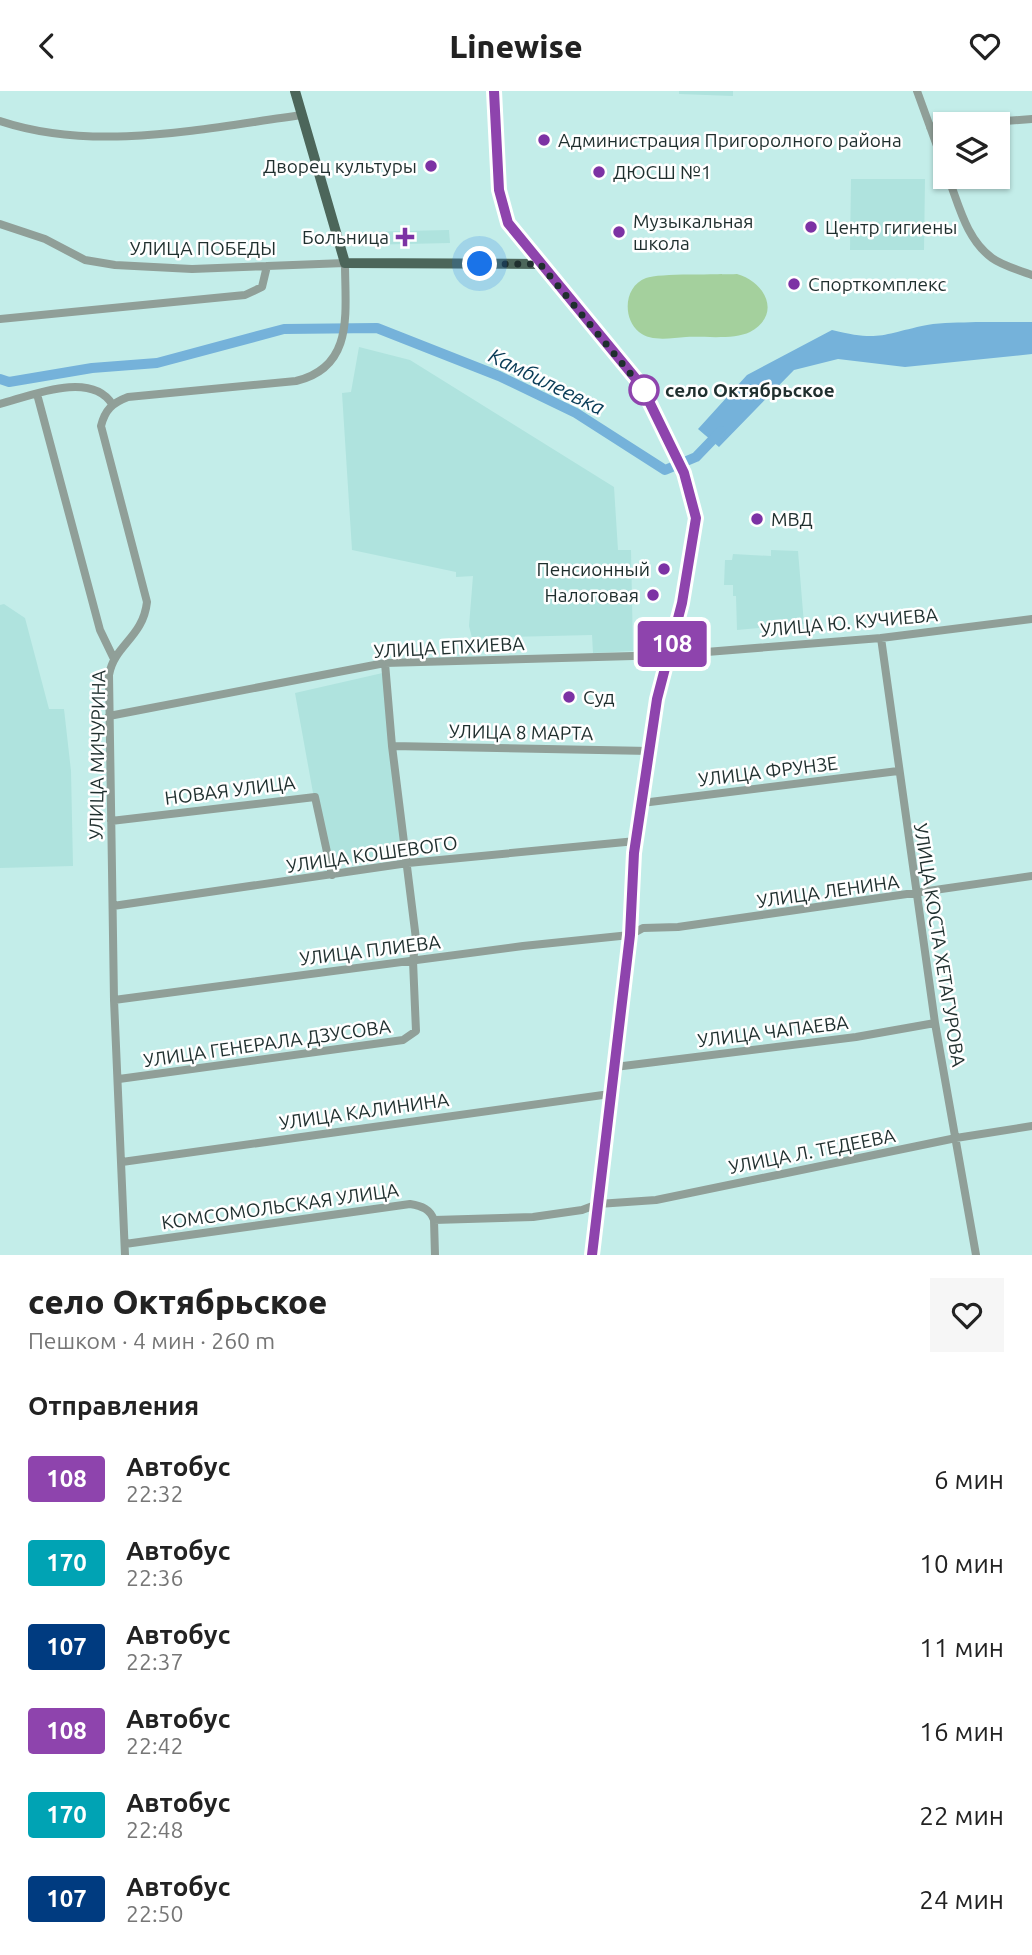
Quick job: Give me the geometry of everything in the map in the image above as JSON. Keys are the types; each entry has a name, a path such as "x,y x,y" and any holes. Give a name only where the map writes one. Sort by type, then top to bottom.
{"main road":[{"path":"295,91 345,263"},
{"path":"494,91 501,207 508,223 641,385 684,473 696,518 682,603 657,699 636,841 630,935 592,1255"},
{"name":"УЛИЦА ПОБЕДЫ","path":"345,263 540,264"}],"street":[{"path":"917,91 933,135"},
{"path":"0,121 34,130 109,135 162,132 302,115"},
{"path":"1010,121 1032,119"},
{"path":"952,189 966,225 977,244 993,259 1032,275"},
{"name":"УЛИЦА ПОБЕДЫ","path":"0,224 45,239 85,260 101,263 192,269 345,263"},
{"path":"0,404 62,388 96,390 107,395 112,404 128,397 308,379 328,367 338,353 343,338 345,263"},
{"path":"0,319 245,295 262,287 267,266"},
{"path":"37,394 100,630 114,659"},
{"name":"УЛИЦА МИЧУРИНА","path":"112,404 104,415 101,434 147,602 141,627 114,659 109,675 114,1000 125,1255"},
{"name":"УЛИЦА Ю. КУЧИЕВА","path":"669,655 881,638 1032,619"},
{"name":"УЛИЦА КОСТА ХЕТАГУРОВА","path":"881,638 935,1023 976,1255"},
{"name":"УЛИЦА ЕПХИЕВА","path":"109,716 386,663 669,655"},
{"path":"386,663 392,746 416,939 413,961"},
{"name":"УЛИЦА 8 МАРТА","path":"392,746 650,751"},
{"name":"УЛИЦА ФРУНЗЕ","path":"642,803 898,771"},
{"name":"НОВАЯ УЛИЦА","path":"111,821 315,797 332,875"},
{"name":"УЛИЦА КОШЕВОГО","path":"113,906 408,863 636,841"},
{"name":"УЛИЦА ЛЕНИНА","path":"630,935 643,928 678,927 916,895 1032,876"},
{"name":"УЛИЦА ПЛИЕВА","path":"114,1000 630,935"},
{"name":"УЛИЦА ГЕНЕРАЛА ДЗУСОВА","path":"119,1079 403,1040 416,1031 413,961"},
{"name":"УЛИЦА ЧАПАЕВА","path":"615,1067 856,1037 935,1023"},
{"name":"УЛИЦА КАЛИНИНА","path":"122,1162 610,1094"},
{"name":"УЛИЦА Л. ТЕДЕЕВА","path":"598,1204 656,1200 956,1138 1032,1126"},
{"name":"КОМСОМОЛЬСКАЯ УЛИЦА","path":"125,1244 410,1204 422,1206 431,1213 434,1220"},
{"path":"435,1255 434,1220 533,1217 582,1210 598,1204"}],"shaded area":[{"path":"679,91 733,91 733,96 679,94"},
{"path":"851,179 925,179 924,250 850,250"},
{"name":"Больница","path":"449,230 450,243 361,245 361,232"},
{"path":"1032,322 1032,354 905,367 838,359 794,370 719,447 698,429 747,375 832,330 871,336 933,324"},
{"path":"359,347 410,360 614,487 618,550 631,550 633,651 593,653 592,635 472,638 469,626 473,576 456,577 456,572 352,550 342,393 351,392"},
{"path":"771,550 798,551 804,624 737,630 733,585 724,585 725,560 732,560 733,554 771,556"},
{"path":"4,604 25,618 49,709 64,709 71,771 73,866 0,868 0,605"},
{"path":"387,672 402,857 326,865 295,693"}],"green space":[{"path":"737,274 756,284 762,291 768,308 760,325 750,332 727,337 655,338 639,332 630,319 630,295 633,288 646,278"}],"waterway":[{"name":"Камбилеевка","path":"0,379 9,382 92,368 157,363 284,329 377,328 499,376 576,413 665,470 696,457 721,431"}],"bus line":[{"name":"108","path":"494,91 499,190 501,207 508,223 641,385 692,492 696,518 682,603 657,699 634,853 630,935 592,1255"}],"place":[{"name":"Администрация Пригоролного района","path":"544,140"},
{"name":"Дворец культуры","path":"431,166"},
{"name":"ДЮСШ №1","path":"599,172"},
{"name":"Центр гигиены","path":"811,227"},
{"name":"Музыкальная школа","path":"619,232"},
{"name":"Больница","path":"405,237"},
{"name":"Спорткомплекс","path":"794,284"},
{"name":"село Октябрьское","path":"644,390"},
{"name":"МВД","path":"757,519"},
{"name":"Пенсионный","path":"664,569"},
{"name":"Налоговая","path":"653,595"},
{"name":"Суд","path":"569,697"}],"route":[{"path":"480,264 540,264 644,390"}]}
